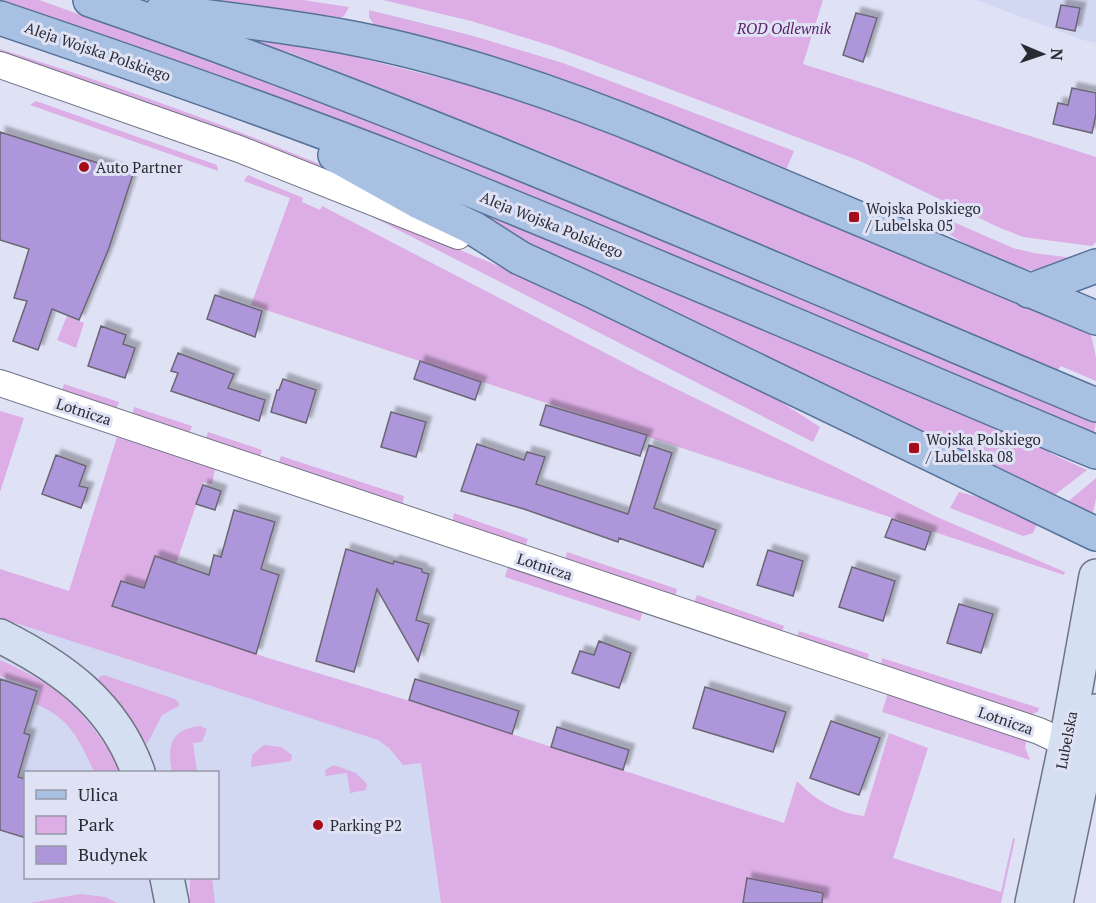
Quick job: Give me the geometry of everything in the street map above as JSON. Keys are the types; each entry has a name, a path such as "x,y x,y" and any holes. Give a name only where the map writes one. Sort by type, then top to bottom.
{"main road":[{"path":"90,0 418,121 1096,405"},
{"path":"97,0 352,38 450,62 530,86 602,111 1096,318"},
{"name":"Aleja Wojska Polskiego","path":"0,18 242,102 531,214 1096,452"},
{"path":"242,102 421,203 473,228 519,258 1096,534"},
{"path":"1029,291 1096,266"}],"street":[{"path":"0,65 239,149 519,258"},
{"name":"Lotnicza","path":"0,383 1039,731 1077,748"},
{"name":"Lubelska","path":"1056,903 1077,748 1096,576"},
{"path":"0,636 56,667 80,686 106,714 137,771"},
{"name":"Lubelska","path":"1032,903 1077,748 1096,711"},
{"path":"167,879 172,903"}],"shaded area":[{"path":"976,0 1096,0 1096,43 1083,40"},
{"path":"0,569 268,658 423,705 477,903 0,903"}],"green space":[{"path":"0,0 39,0 301,93 536,187 1096,422 1094,434 294,104"},
{"path":"187,0 303,0 349,7 344,16 336,20"},
{"name":"ROD Odlewnik","path":"383,0 823,0 803,64 1096,157 1096,242 1092,246 1023,237 860,161 659,85 552,46 471,21"},
{"path":"369,10 470,35 563,63 794,151 786,170 769,166 376,28 369,17"},
{"path":"241,38 270,38 344,54 476,87 572,117 1091,335 1096,357 1096,381 1061,366 1057,371 556,158 291,53"},
{"path":"0,49 93,79 231,129 366,184 366,187 0,53"},
{"path":"36,101 217,165 218,171 30,105"},
{"path":"248,175 303,198 302,202 320,210 322,206 644,373 937,517 1065,572 1064,575 251,305 290,198 244,181"},
{"path":"426,189 1050,451 1087,470 1052,497 798,376 439,200"},
{"path":"368,212 501,267 770,395 820,427 813,442 367,214"},
{"path":"942,217 1013,248 1073,258 1047,269 1017,268 974,249 937,227"},
{"path":"67,316 84,323 76,348 57,340"},
{"path":"64,384 119,402 115,412 60,396"},
{"path":"134,407 192,426 189,435 132,417"},
{"path":"0,411 24,418 0,492"},
{"path":"208,432 262,450 259,460 205,440"},
{"path":"117,437 215,469 212,484 204,482 176,564 155,556 144,588 113,606 784,823 797,781 811,794 828,804 845,812 864,816 889,733 928,748 893,858 1001,892 1013,838 1015,839 1001,903 441,903 421,763 403,765 389,748 378,740 0,618 0,569 69,591"},
{"path":"281,456 404,496 402,507 278,465"},
{"path":"1096,478 1093,513 1089,515 1065,504"},
{"path":"959,492 984,497 1038,523 1033,533 1023,536 950,508"},
{"path":"454,513 528,539 525,547 452,524"},
{"path":"567,552 677,589 675,598 565,561"},
{"path":"508,566 643,610 640,621 505,577"},
{"path":"697,595 784,626 782,632 693,605"},
{"path":"799,631 869,654 867,661 797,638"},
{"path":"882,658 1039,708 1038,712 1033,716 881,668"},
{"path":"0,660 38,679 64,697 96,732 121,771 94,771 84,750 66,723 36,704 40,689 0,676"},
{"path":"104,675 175,699 179,703 179,706 162,715 147,744 115,698 98,680"},
{"path":"888,693 1027,739 1025,747 1030,760 882,712"},
{"path":"200,726 207,729 202,742 193,743 197,771 172,771 170,755 173,741 182,731"},
{"path":"264,745 281,747 292,755 291,761 251,767 252,755"},
{"path":"334,765 356,773 367,784 366,790 350,793 347,773 326,776 325,770"},
{"path":"190,879 212,879 215,903 190,903"},
{"path":"80,894 105,897 118,903 30,903"}],"building":[{"path":"1061,5 1080,8 1075,31 1056,27"},
{"path":"856,13 877,18 863,62 843,55"},
{"path":"1072,88 1096,93 1096,114 1092,133 1053,124 1058,103 1068,105"},
{"path":"0,132 133,174 109,248 79,320 52,309 38,350 13,341 27,301 14,298 29,249 0,240"},
{"path":"215,295 262,311 255,337 207,319"},
{"path":"101,326 126,335 123,344 135,348 125,378 88,366"},
{"path":"178,353 234,374 228,388 265,400 259,421 171,391 178,373 171,371"},
{"path":"420,361 481,382 475,400 414,379"},
{"path":"283,379 316,390 306,423 271,412 277,390"},
{"path":"546,405 647,435 640,456 540,425"},
{"path":"391,412 426,422 416,457 381,447"},
{"path":"477,444 524,460 527,452 545,457 536,484 628,514 649,445 672,453 654,508 716,530 703,567 619,538 618,542 524,509 461,491"},
{"path":"56,455 86,466 79,486 88,488 81,508 42,494"},
{"path":"203,485 221,491 215,510 196,504"},
{"path":"234,510 275,522 261,569 279,575 256,654 112,606 121,581 144,588 155,556 209,575 214,555 221,557"},
{"path":"892,519 931,532 925,550 885,537"},
{"path":"346,549 393,564 394,561 422,569 422,572 429,574 416,620 429,624 418,661 377,589 354,672 316,661"},
{"path":"768,550 803,561 793,596 757,585"},
{"path":"852,567 895,581 883,621 839,607"},
{"path":"959,604 993,614 981,653 947,643"},
{"path":"599,641 631,653 619,688 572,673 580,651 594,655"},
{"path":"0,679 37,691 24,733 30,735 18,777 24,778 24,837 0,830"},
{"path":"415,679 519,711 512,734 409,700"},
{"path":"705,687 786,712 773,752 693,728"},
{"path":"831,721 880,738 859,795 810,778"},
{"path":"557,727 629,750 623,770 551,747"},
{"path":"747,878 823,893 822,903 743,903"}],"place":[{"name":"Auto Partner","path":"84,167"},
{"name":"Wojska Polskiego / Lubelska 05","path":"854,217"},
{"name":"Wojska Polskiego / Lubelska 08","path":"914,448"},
{"name":"Parking P2","path":"318,825"}]}
